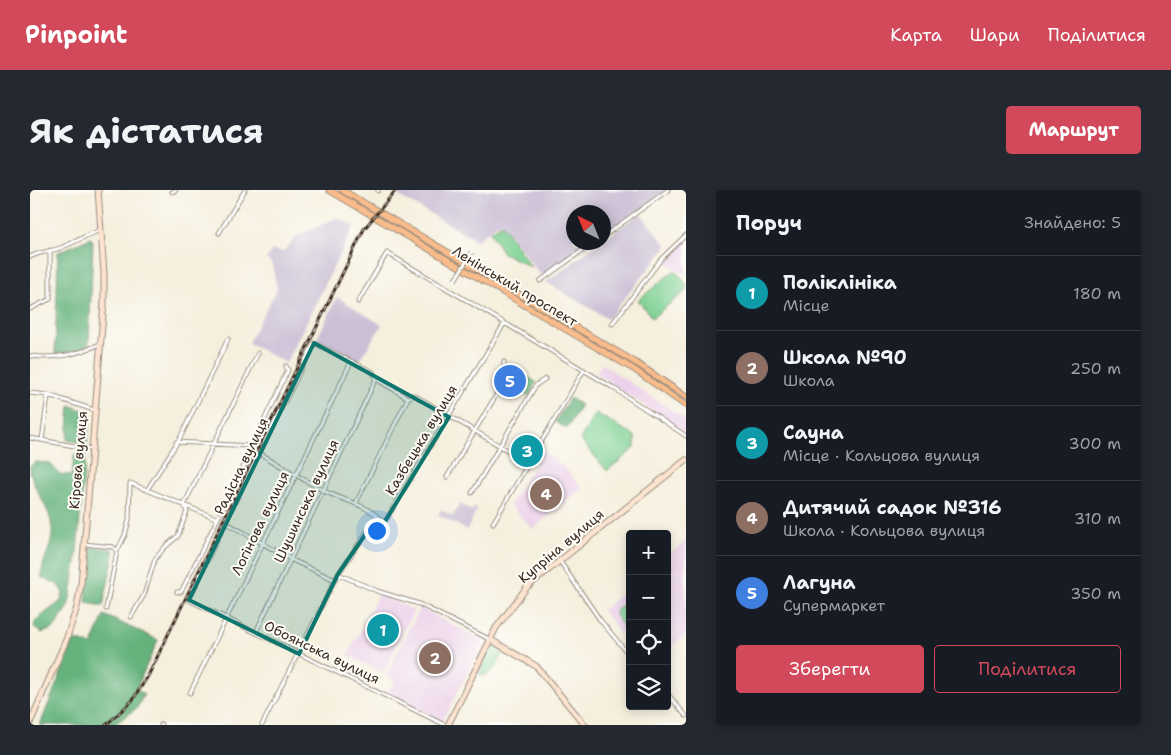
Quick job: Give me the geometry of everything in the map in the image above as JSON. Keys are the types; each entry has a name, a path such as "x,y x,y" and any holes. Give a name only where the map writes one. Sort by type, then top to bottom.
{"main road":[{"name":"Кірова вулиця","path":"30,723 66,640 77,607 104,302 102,229 98,190"},
{"name":"Ленінський проспект","path":"330,190 635,370 686,406"},
{"name":"Ленінський проспект","path":"342,190 638,364 686,397"},
{"name":"Купріна вулиця","path":"446,725 500,622 533,581 686,460"},
{"path":"491,640 536,666 585,725"}],"street":[{"path":"172,192 176,190"},
{"path":"219,233 245,190"},
{"path":"611,231 668,190"},
{"path":"30,257 40,251 50,250 102,229"},
{"path":"612,324 661,259 686,235"},
{"path":"30,309 50,299 50,250"},
{"path":"540,281 583,250"},
{"path":"455,280 472,252"},
{"path":"358,302 387,253 584,370 686,436"},
{"name":"Казбецька вулиця","path":"384,523 504,324"},
{"path":"147,490 180,438 228,338"},
{"name":"Радісна вулиця","path":"189,600 314,343 351,362"},
{"path":"30,356 51,358 79,354 100,344"},
{"path":"184,505 215,445 258,353"},
{"path":"351,362 373,372 376,379 408,398"},
{"name":"Логінова вулиця","path":"190,693 351,362"},
{"path":"448,477 504,382 504,362"},
{"name":"Радісна вулиця","path":"177,592 181,592 218,519 288,370 286,366"},
{"path":"493,523 584,370"},
{"name":"Шушинська вулиця","path":"256,632 292,560 376,379"},
{"path":"472,493 536,385 545,379"},
{"path":"30,393 48,395 94,410"},
{"path":"42,440 48,395"},
{"path":"356,503 408,398 414,395 529,463"},
{"path":"30,438 91,449"},
{"path":"176,442 251,446"},
{"path":"261,454 324,491 356,503 378,516 384,523 367,532 338,574 262,725"},
{"path":"106,609 117,550 129,520 130,483 218,519"},
{"path":"131,618 144,595 155,559 165,546 178,536 187,511 184,505"},
{"path":"225,523 292,560 335,580"},
{"path":"83,544 113,547 117,550"},
{"path":"559,560 600,620 626,651"},
{"path":"338,574 377,591 419,604 491,640"},
{"name":"Обоянська вулиця","path":"189,600 446,725"},
{"path":"671,698 686,716"}],"highlighted area":[{"path":"314,343 449,417 384,523 367,532 338,574 299,654 189,600"}],"shaded area":[{"path":"399,190 667,190 611,230 611,205 566,205 566,250 581,250 541,276 501,222 477,240 399,196"},
{"path":"640,213 667,246 608,319 546,282 590,250 611,250 611,235"},
{"path":"337,218 354,226 286,363 248,343 277,289 272,264 266,259 272,250 283,252 298,235"},
{"path":"686,238 686,275 666,262 668,255"},
{"path":"337,297 382,325 358,363 316,341"},
{"path":"602,364 686,420 686,434 596,373"},
{"path":"543,451 564,467 582,488 533,529 510,505"},
{"path":"460,504 472,511 474,507 477,509 467,530 438,515 441,510 453,516"},
{"path":"686,541 686,635 671,647 671,575 671,553"},
{"path":"626,590 626,640 602,610"},
{"path":"379,593 414,610 383,673 348,655"},
{"path":"420,608 484,641 442,722 387,694 395,680 386,675"}],"green space":[{"path":"502,224 531,267 503,253 490,232"},
{"path":"91,238 93,242 89,344 79,350 55,354 58,252"},
{"path":"675,270 686,284 686,291 652,318 638,300"},
{"path":"520,373 536,382 529,396 512,387"},
{"path":"570,398 581,405 567,429 555,422"},
{"path":"70,405 90,413 87,444 67,440"},
{"path":"596,413 635,436 635,448 607,471 580,439"},
{"path":"81,451 86,451 76,563 71,595 67,610 53,629 42,633 34,627 35,621 61,601 63,593 57,584 42,578 43,565 51,541 52,528 48,511 33,482 30,466 35,462 50,463 59,474 72,475 74,455 80,455"},
{"path":"89,547 113,549 114,555 103,606 86,603"},
{"path":"622,605 626,606 626,630 615,615 616,610"},
{"path":"104,615 158,640 136,689 144,694 137,708 114,725 40,725 74,640 92,645"},
{"path":"498,646 503,650 497,666 487,675 480,675 479,672 489,650"}],"railway":[{"path":"106,725 132,701 148,676 364,229 396,190"}],"place":[{"name":"Лагуна","path":"510,381"},
{"name":"Сауна","path":"527,451"},
{"name":"Дитячий садок №316","path":"546,494"},
{"name":"Поліклініка","path":"383,630"},
{"name":"Школа №90","path":"435,658"}]}
